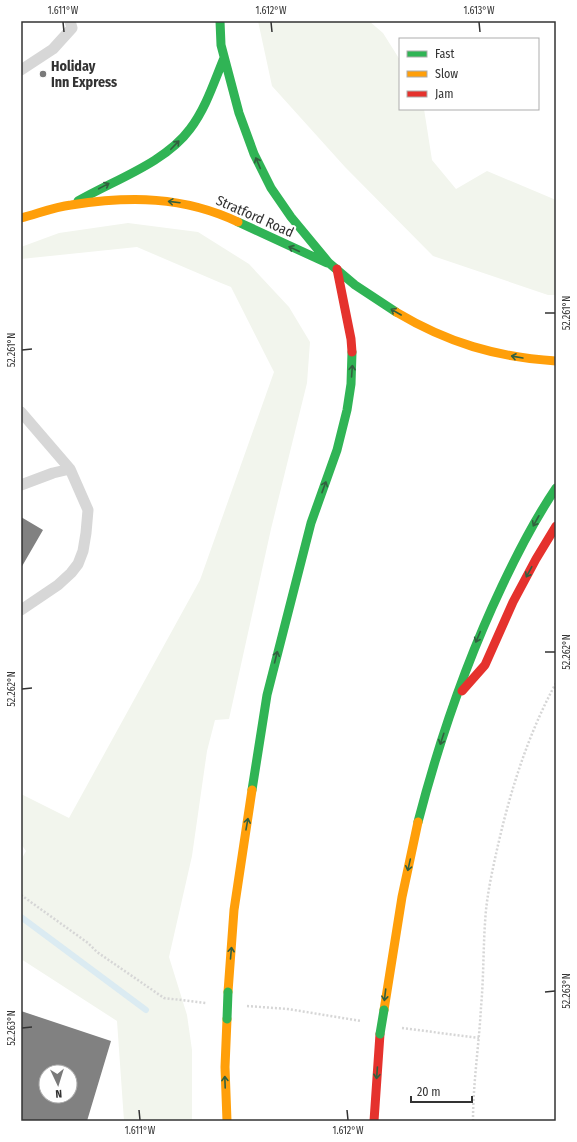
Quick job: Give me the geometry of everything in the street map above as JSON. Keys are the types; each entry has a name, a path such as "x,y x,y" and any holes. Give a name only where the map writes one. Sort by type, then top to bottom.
{"highway":[{"path":"220,21 221,45 224,58 244,125 260,167 277,197 303,232 334,266 359,287 393,310 419,325 453,340 489,351 520,358 556,361"},
{"path":"211,27 221,45"},
{"name":"Stratford Road","path":"70,205 110,183 144,167 171,150 188,133 198,117 224,58"},
{"name":"Stratford Road","path":"21,218 70,205 121,200 152,199 183,203 234,220 334,266"},
{"path":"227,1121 225,1067 228,992 234,910 267,695 311,523 337,450 347,410 351,384 353,358 351,339 334,266"},
{"path":"374,1121 380,1034 400,903 416,830 438,751 477,638 530,530 556,488"},
{"path":"454,702 485,665 513,602 556,526"}],"lane":[{"path":"21,70 53,48 72,28 70,21"},
{"path":"21,412 70,469 88,510 86,533 78,564 58,585 21,610"},
{"path":"21,485 53,473 70,469"}],"path":[{"path":"473,1121 483,981 486,911 489,885 505,815 515,784 538,721 556,683"}],"shaded area":[{"path":"258,21 369,21 383,33 399,58 399,110 424,110 432,160 456,189 487,171 556,200 556,295 548,295 433,256 345,167 272,86"},
{"path":"128,223 198,232 249,264 289,307 310,342 307,383 271,529 229,719 215,720 207,751 192,856 169,957 187,1015 192,1050 192,1121 124,1121 117,1021 21,959 21,860 26,851 21,844 21,794 69,818 200,580 274,372 231,287 137,247 21,259 21,247 59,233"}],"building":[{"path":"21,517 43,530 21,568"},
{"path":"21,1011 111,1041 87,1121 21,1121"}],"waterway":[{"path":"21,917 146,1010"}],"traffic: fast":[{"path":"220,21 221,45 239,113 254,154 271,188 291,217 329,263 355,285 396,312"},
{"path":"78,201 138,170 167,152 179,141 190,129 201,112 224,58"},
{"path":"238,222 327,263"},
{"path":"252,790 267,695 311,523 337,450 347,410 351,384 352,352"},
{"path":"418,822 444,732 465,673 502,586 521,548 556,488"},
{"path":"227,1019 228,992"},
{"path":"380,1034 384,1010"}],"traffic: slow":[{"path":"21,218 65,206 93,202 114,200 156,200 197,207 217,213 238,222"},
{"path":"396,312 434,332 473,347 513,356 556,361"},
{"path":"228,992 234,910 252,790"},
{"path":"384,1010 402,897 418,822"},
{"path":"227,1019 225,1067 227,1121"}],"traffic: jam":[{"path":"337,269 351,339 352,352"},
{"path":"462,691 485,665 513,602 556,526"},
{"path":"374,1121 380,1034"}],"place":[{"name":"Holiday Inn Express","path":"43,74"}]}
